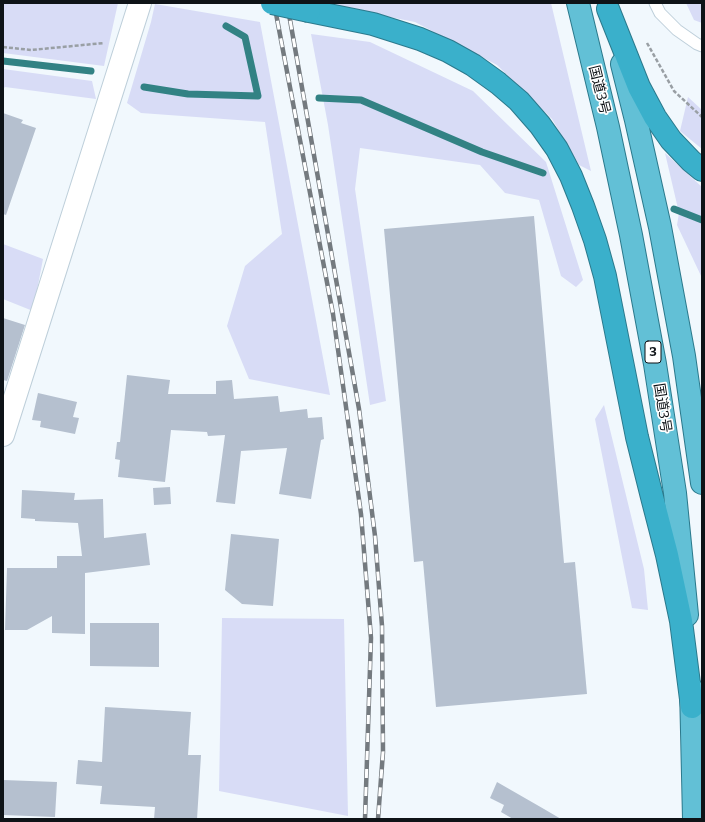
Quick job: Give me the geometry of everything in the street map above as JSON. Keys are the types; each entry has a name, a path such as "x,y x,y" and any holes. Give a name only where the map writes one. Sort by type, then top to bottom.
{"highway":[{"path":"272,3 373,24 420,39 448,51 473,65 519,101 540,125 557,149 571,176 583,206 595,240 605,276 637,437 667,555 681,621 692,707"},
{"name":"国道3号","path":"578,3 608,127 631,235 655,364 675,493 687,604 692,707 694,819"},
{"path":"608,6 639,87 655,118 671,140 702,170"},
{"name":"国道3号","path":"608,6 660,227 684,356 702,483"}],"street":[{"path":"3,435 140,3"}],"lane":[{"path":"655,3 660,13 676,30 702,46"}],"path":[{"path":"645,39 674,91 702,117"},
{"path":"3,47 31,50 128,42"}],"shaded area":[{"path":"3,3 118,3 104,66 3,53"},
{"path":"317,3 551,3 591,171 579,165 552,119 497,65 415,22"},
{"path":"686,3 702,3 702,23 694,20"},
{"path":"155,4 260,22 330,395 249,379 227,326 245,266 282,234 265,122 141,113 127,103"},
{"path":"311,34 370,42 473,91 546,162 583,280 576,287 561,276 539,200 505,193 480,165 360,148 355,189 386,401 370,405 328,125"},
{"path":"3,69 92,81 96,99 5,87 3,89"},
{"path":"688,97 702,110 702,149 680,131"},
{"path":"665,153 702,187 702,278 677,225 679,213"},
{"path":"3,244 43,259 33,311 3,299"},
{"path":"604,405 644,569 648,610 632,608 595,419"},
{"path":"222,618 344,619 348,816 219,791"}],"building":[{"path":"3,113 23,120 21,123 36,128 6,215 3,214"},
{"path":"534,216 564,563 575,562 587,694 436,707 423,561 414,562 384,229"},
{"path":"3,318 25,325 7,381 3,380"},
{"path":"127,375 170,380 168,394 216,394 216,381 232,380 234,399 278,396 280,412 307,409 308,418 322,417 324,439 321,440 311,499 279,494 287,448 241,451 235,504 216,502 225,435 208,436 207,432 171,430 165,482 118,477 120,460 115,459 117,442 120,442"},
{"path":"38,393 77,402 73,417 79,418 75,434 40,427 41,421 32,420"},
{"path":"170,487 171,504 154,505 153,488"},
{"path":"22,490 75,493 74,500 103,499 104,538 146,533 150,565 85,573 85,634 52,633 52,616 27,630 5,630 7,568 57,568 57,556 82,556 78,523 35,521 35,519 21,518"},
{"path":"231,534 279,539 273,606 242,604 225,590"},
{"path":"90,623 159,623 159,667 90,666"},
{"path":"105,707 191,712 188,755 201,755 197,819 154,819 155,807 100,804 102,786 76,784 78,760 102,762"},
{"path":"3,780 57,782 55,817 3,815"},
{"path":"497,782 561,819 513,819 501,812 504,805 490,798"}],"waterway":[{"path":"144,87 188,94 258,96 245,37 226,26"},
{"path":"3,61 91,71"},
{"path":"319,98 361,100 482,152 543,173"},
{"path":"674,209 702,220"}],"railway":[{"path":"274,3 333,314 361,514 371,638 365,819"},
{"path":"287,3 359,409 375,536 382,626 383,752 378,819"}]}
